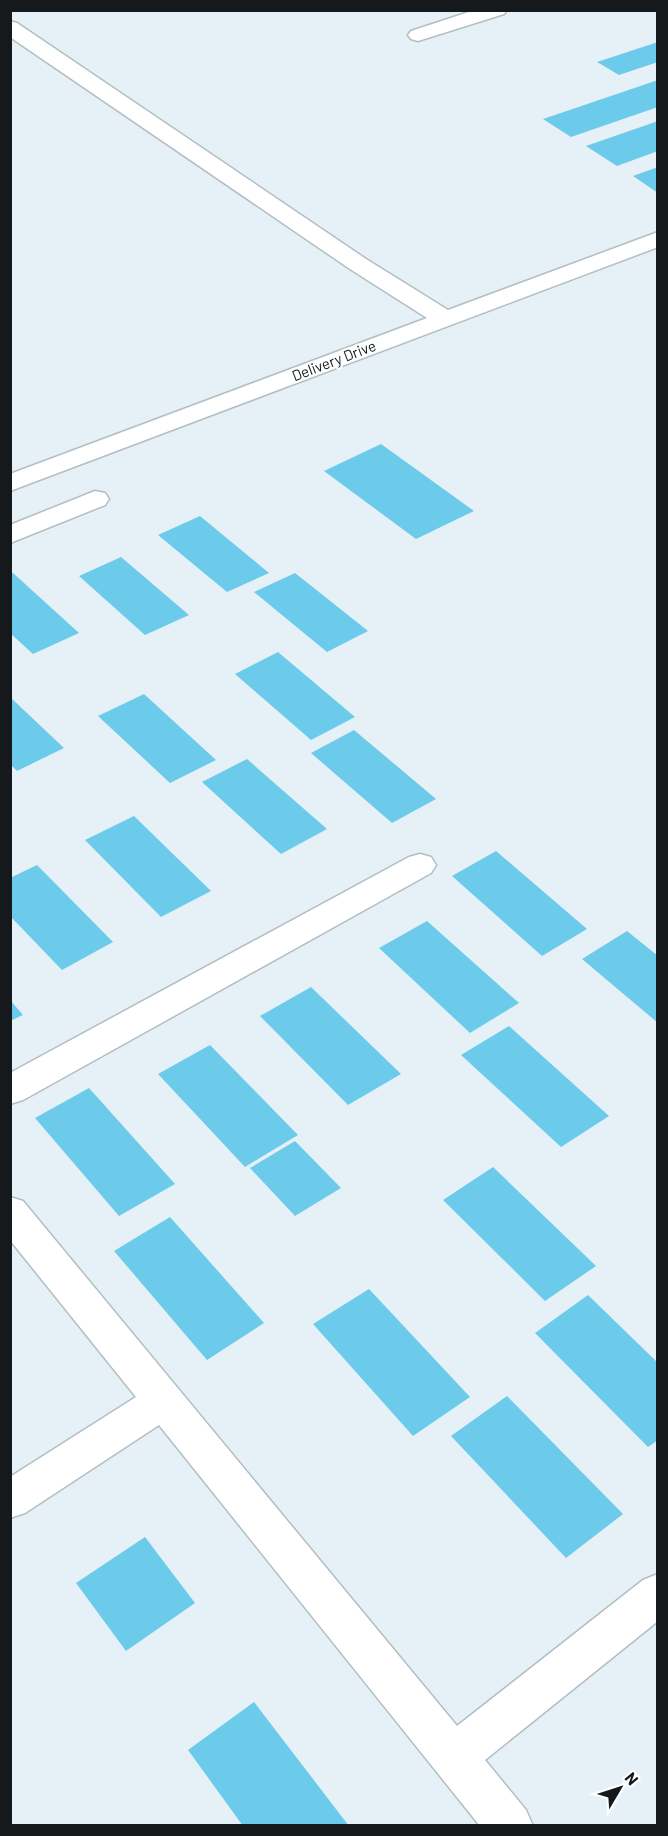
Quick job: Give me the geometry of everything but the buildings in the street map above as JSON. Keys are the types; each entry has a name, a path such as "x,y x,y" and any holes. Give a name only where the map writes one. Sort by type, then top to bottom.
{"street":[{"path":"418,35 497,10"},
{"path":"10,27 348,257 446,319"},
{"name":"Delivery Drive","path":"10,483 446,319 653,246"},
{"path":"10,535 95,500"},
{"path":"10,1090 420,865"},
{"path":"10,1212 510,1826"},
{"path":"10,1500 163,1401"},
{"path":"453,1757 657,1594"}]}
